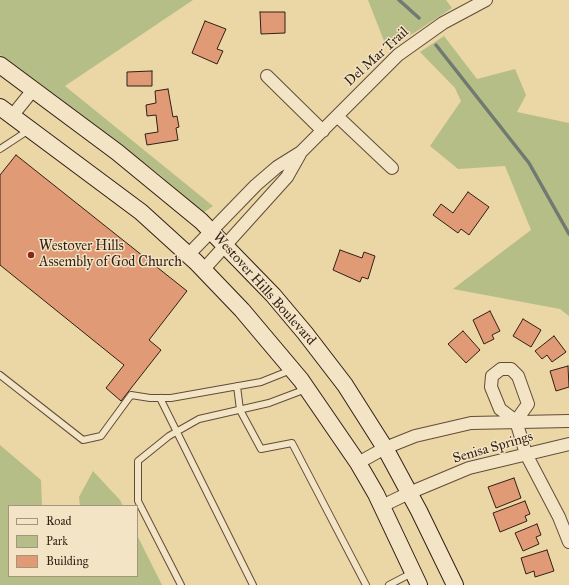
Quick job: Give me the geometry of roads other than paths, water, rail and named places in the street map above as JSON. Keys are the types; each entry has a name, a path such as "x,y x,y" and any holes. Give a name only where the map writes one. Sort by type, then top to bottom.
{"main road":[{"name":"Westover Hills Boulevard","path":"0,65 117,152 212,230 306,332 345,385 385,448 448,568 454,585"},
{"path":"6,112 141,212 204,269 292,369 308,389 358,463 382,506 416,578"}],"street":[{"name":"Del Mar Trail","path":"188,255 264,178 277,167 301,152 398,55 442,23 486,0"},
{"path":"267,76 323,131"},
{"path":"6,112 33,90"},
{"path":"337,116 392,168"},
{"name":"Del Mar Trail","path":"204,269 287,177 301,152"},
{"path":"264,178 276,190"},
{"path":"516,421 526,454 559,517 569,542"},
{"name":"Senisa Springs","path":"358,463 385,448 415,436 472,423 569,421"},
{"name":"Senisa Springs","path":"382,506 409,492 469,468 569,444"}],"lane":[{"path":"0,149 30,129"},
{"path":"0,375 83,440 101,436 131,395 171,398 261,382 292,369"},
{"path":"236,386 240,410 261,449 292,443 366,585"},
{"path":"181,585 138,501 138,461 169,436 199,419 268,403 308,389"},
{"path":"160,398 253,585"},
{"path":"389,585 416,578"}],"waterway":[{"path":"399,0 419,18"},
{"path":"436,45 529,163 569,234"}],"place":[{"name":"Westover Hills Assembly of God Church","path":"31,255"}]}
